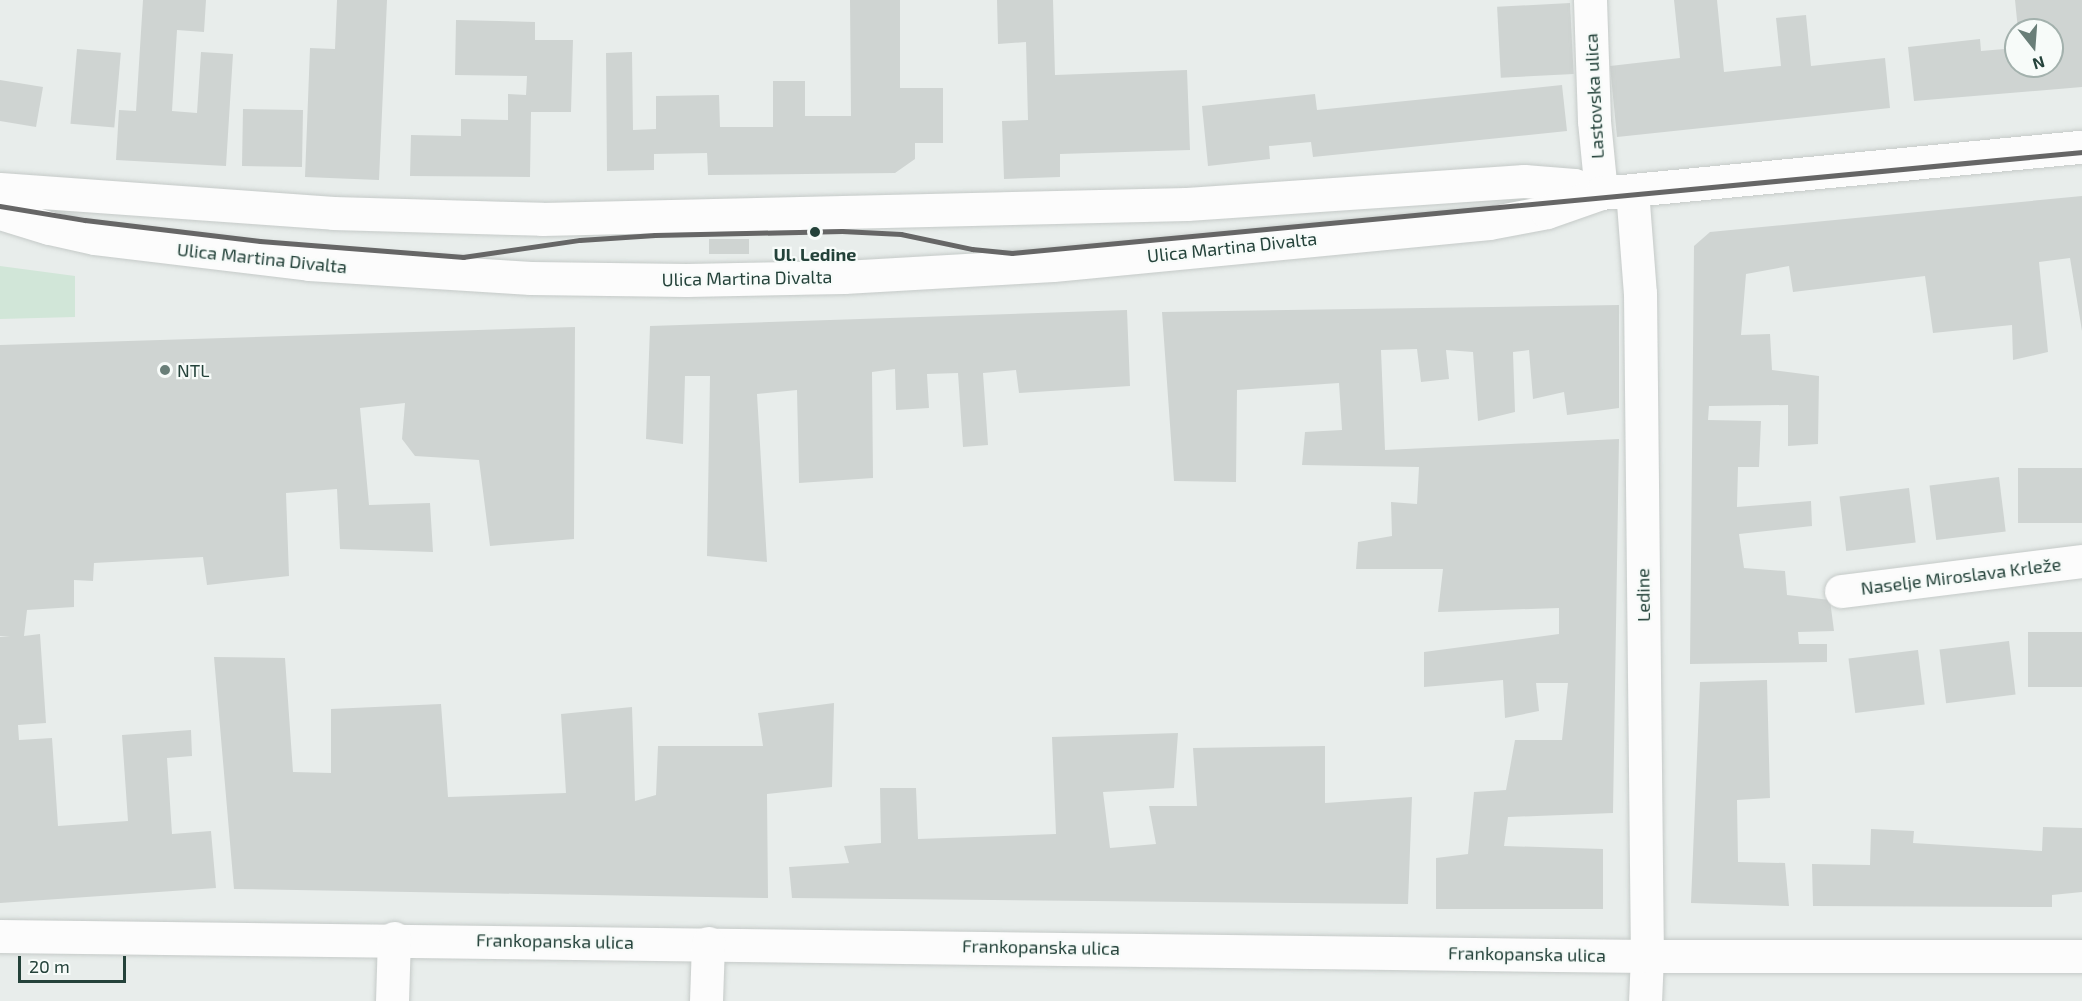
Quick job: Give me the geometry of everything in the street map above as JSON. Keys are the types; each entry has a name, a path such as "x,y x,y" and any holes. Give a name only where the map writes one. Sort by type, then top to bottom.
{"street":[{"name":"Lastovska ulica","path":"1590,0 1594,121 1617,191"},
{"name":"Ulica Martina Divalta","path":"0,213 49,228 95,238 309,264 531,278 686,280 855,276 1053,265 1489,223 1547,212 1617,191 2082,147"},
{"name":"Ulica Martina Divalta","path":"0,189 311,212 542,219 1176,205 1524,181 1617,191"},
{"name":"Ledine","path":"1617,191 1640,293 1647,956 1645,1001"},
{"name":"Naselje Miroslava Krleže","path":"1841,591 2082,561"},
{"name":"Frankopanska ulica","path":"0,936 394,938 1647,956 2082,956"},
{"path":"392,1001 394,938"},
{"path":"706,1001 708,943"}],"green space":[{"path":"0,266 75,276 75,317 0,319"}],"building":[{"path":"143,0 206,0 204,32 177,30 172,111 197,113 201,52 233,54 226,166 116,160 119,110 136,111"},
{"path":"337,0 387,0 379,180 305,177 310,48 335,49"},
{"path":"850,0 900,0 900,88 943,88 943,143 915,143 915,159 895,173 708,175 707,153 654,154 654,170 607,171 606,53 632,52 633,130 656,129 656,96 719,95 720,127 773,127 773,81 805,81 805,116 851,116"},
{"path":"997,0 1053,0 1055,75 1187,70 1190,150 1060,154 1060,177 1004,179 1002,121 1028,120 1026,42 998,44"},
{"path":"1674,0 1717,0 1724,72 1781,66 1776,18 1806,15 1811,66 1885,58 1890,108 1617,137 1610,66 1680,58"},
{"path":"2015,0 2082,0 2082,87 1914,101 1908,47 1980,39 1981,51 2004,49 2004,78 2064,78 2064,18 2017,18"},
{"path":"1570,3 1574,74 1501,78 1497,7"},
{"path":"456,20 535,22 535,40 573,40 571,112 531,112 530,177 410,176 411,135 461,136 461,119 508,120 508,94 526,95 527,76 455,75"},
{"path":"77,49 121,53 114,128 70,124"},
{"path":"0,80 43,87 36,127 0,121"},
{"path":"1562,85 1567,131 1313,157 1311,142 1269,146 1270,159 1208,166 1202,106 1315,94 1317,110"},
{"path":"243,109 303,110 302,167 242,166"},
{"path":"2082,196 2082,331 2070,258 2039,262 2048,352 2013,360 2012,325 1933,333 1925,276 1793,292 1789,266 1746,274 1741,335 1770,334 1772,370 1819,376 1818,444 1788,446 1788,405 1709,406 1708,420 1761,421 1759,467 1738,467 1737,507 1811,501 1812,526 1739,534 1744,568 1785,571 1787,595 1830,600 1834,631 1798,632 1799,644 1827,644 1827,662 1690,664 1694,246 1710,232"},
{"path":"709,239 749,239 749,254 709,254"},
{"path":"1619,305 1619,408 1567,415 1564,392 1533,399 1529,350 1513,352 1515,412 1478,421 1473,352 1446,350 1449,379 1421,382 1417,349 1381,350 1385,450 1619,439 1613,813 1508,817 1504,846 1603,849 1603,909 1436,909 1436,858 1468,854 1474,792 1506,790 1515,740 1562,740 1568,683 1536,683 1539,711 1505,718 1503,680 1424,687 1424,652 1559,634 1559,608 1438,612 1443,569 1356,569 1358,542 1392,536 1391,502 1417,504 1419,467 1302,465 1305,432 1342,430 1339,383 1237,390 1236,482 1174,481 1162,312"},
{"path":"1127,310 1130,386 1019,393 1016,370 983,373 988,445 963,447 958,373 927,374 929,408 896,410 895,369 872,372 873,478 799,483 797,390 757,394 767,562 707,556 710,376 685,376 683,444 646,439 650,326"},
{"path":"575,327 574,539 490,546 479,460 415,456 402,439 405,403 360,408 369,505 430,503 433,552 340,549 337,489 286,493 289,576 207,585 203,557 94,563 93,581 74,580 74,607 27,610 24,636 40,634 46,723 18,725 19,740 52,738 58,826 128,821 122,735 191,730 192,756 167,758 172,834 211,831 216,888 0,903 0,637 10,636 0,636 0,345"},
{"path":"2018,468 2082,468 2082,523 2018,523"},
{"path":"1999,477 2006,532 1936,540 1930,486"},
{"path":"1909,488 1916,543 1846,551 1840,497"},
{"path":"2028,632 2082,632 2082,687 2028,687"},
{"path":"2009,641 2016,695 1946,703 1940,650"},
{"path":"1918,650 1925,705 1855,713 1849,659"},
{"path":"214,657 285,658 293,772 331,773 331,709 441,704 448,797 566,793 561,714 632,707 635,801 656,795 658,746 763,746 758,713 834,703 832,787 767,794 768,898 234,889"},
{"path":"1767,680 1770,798 1737,800 1738,862 1785,863 1789,906 1691,903 1700,682"},
{"path":"1178,733 1174,788 1103,792 1110,848 1156,844 1149,806 1197,806 1193,748 1325,746 1325,803 1412,797 1408,904 792,898 789,867 849,863 844,846 881,843 880,788 916,788 918,839 1056,834 1052,737"},
{"path":"2043,827 2082,828 2082,892 2052,895 2052,907 1813,906 1812,864 1870,865 1871,829 1914,831 1913,843 2042,851"}],"transit line":[{"path":"0,206 85,220 260,241 463,257 580,240 655,235 842,231 901,234 972,249 1012,253 2082,152"}],"place":[{"name":"Ul. Ledine","path":"815,232"},
{"name":"NTL","path":"165,370"}]}
